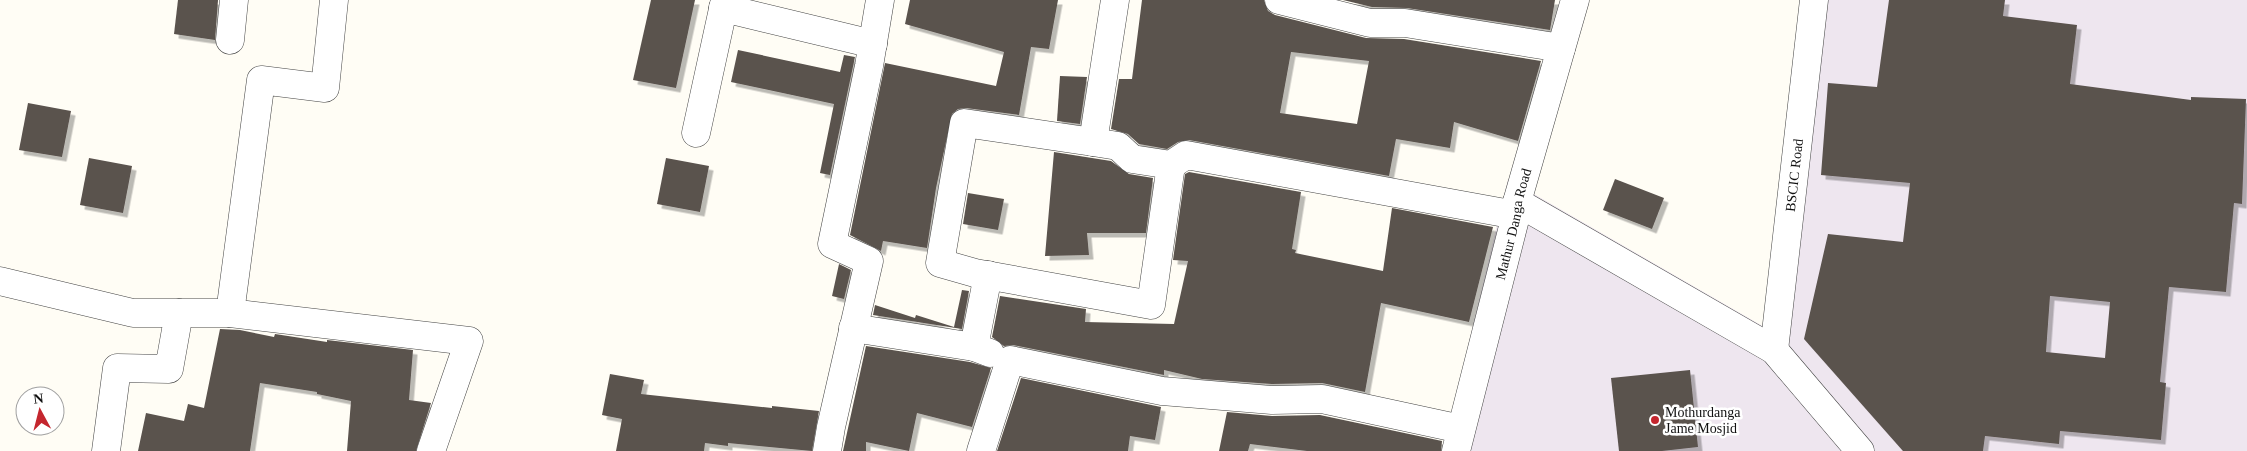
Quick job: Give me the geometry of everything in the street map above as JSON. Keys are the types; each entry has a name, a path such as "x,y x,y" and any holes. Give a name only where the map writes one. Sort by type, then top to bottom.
{"street":[{"path":"230,40 234,0"},
{"path":"230,313 261,80 325,88 334,0"},
{"path":"827,451 869,261 832,244 873,44 880,0"},
{"path":"1093,142 1115,0"},
{"name":"Mathur Danga Road","path":"1459,440 1516,208 1575,0"},
{"name":"BSCIC Road","path":"1774,350 1814,0"},
{"path":"1291,1 1370,23 1405,23 1561,48"},
{"path":"696,133 724,4 873,44"},
{"path":"1171,166 1132,159 1118,146 964,123 940,263 988,275 1152,305 1171,166 1186,155 1516,208 1774,350 1860,451"},
{"path":"974,347 988,275"},
{"path":"0,281 133,313 230,313 469,341 431,451"},
{"path":"106,451 117,368 169,369 179,313"},
{"path":"853,328 974,347 1010,360 1162,391 1272,400 1322,399 1459,440"},
{"path":"981,451 1010,360"}],"shaded area":[{"path":"1804,0 2247,0 2247,451 1443,451 1508,179 1766,328"}],"building":[{"path":"178,0 218,0 215,40 174,34"},
{"path":"651,0 695,0 676,88 633,80"},
{"path":"910,0 1058,0 1049,49 1031,47 1019,115 966,108 958,109 952,114 936,188 927,248 883,241 881,251 850,235 885,63 996,86 1004,52 905,24"},
{"path":"1142,0 1264,0 1268,11 1275,15 1366,38 1404,39 1541,61 1518,141 1454,122 1450,148 1396,139 1389,176 1189,140 1178,142 1167,149 1139,144 1128,134 1111,129 1119,79 1132,79","holes":["1291,52 1369,61 1357,124 1280,113"]},
{"path":"1343,0 1555,0 1550,30 1407,8 1372,7"},
{"path":"1889,0 2005,0 2003,16 2077,25 2070,84 2191,100 2191,97 2246,99 2242,204 2234,203 2226,292 2169,287 2160,382 2166,383 2161,440 2060,431 2059,444 1985,436 1983,451 1903,451 1804,339 1828,234 1903,242 1910,183 1821,175 1828,83 1877,87","holes":["2050,296 2110,302 2105,358 2046,352"]},
{"path":"738,50 840,72 844,55 855,57 830,175 820,173 834,104 731,82"},
{"path":"1060,76 1087,77 1080,124 1057,121"},
{"path":"28,103 71,111 62,157 19,150"},
{"path":"1054,152 1111,161 1129,174 1153,178 1146,233 1087,233 1089,255 1045,256"},
{"path":"89,158 132,166 123,213 80,205"},
{"path":"666,158 709,166 700,212 657,204"},
{"path":"1189,172 1301,192 1292,249 1296,250 1295,253 1383,271 1392,208 1493,227 1469,322 1381,303 1365,392 1322,383 1272,384 1202,379 1164,370 1164,375 1013,345 1004,346 992,337 1000,296 1086,309 1085,322 1174,324 1188,261 1173,260 1185,174"},
{"path":"1615,179 1664,198 1652,229 1603,210"},
{"path":"968,193 1004,199 998,230 963,224"},
{"path":"839,264 851,270 844,299 832,296"},
{"path":"962,290 969,291 962,329 873,315 875,305 915,318 916,315 954,327"},
{"path":"220,329 240,330 274,337 275,334 327,342 327,340 413,350 409,400 431,403 416,451 347,451 351,401 317,394 317,392 260,383 250,451 138,451 146,413 184,421 188,404 204,408"},
{"path":"866,346 970,362 991,368 972,427 917,413 909,451 866,442 866,451 843,451"},
{"path":"1690,370 1698,447 1662,451 1619,451 1611,378"},
{"path":"610,374 644,380 641,394 819,411 812,451 728,443 728,446 705,443 704,451 616,451 622,419 602,415"},
{"path":"1021,378 1161,407 1155,440 1130,436 1128,451 997,451"},
{"path":"1227,412 1272,416 1320,415 1442,441 1441,451 1307,451 1250,444 1248,451 1219,451"}],"place":[{"name":"Mothurdanga Jame Mosjid","path":"1655,420"}]}
